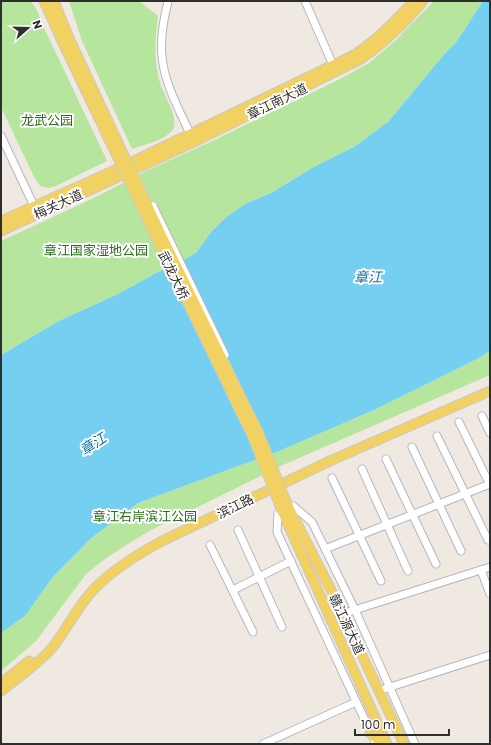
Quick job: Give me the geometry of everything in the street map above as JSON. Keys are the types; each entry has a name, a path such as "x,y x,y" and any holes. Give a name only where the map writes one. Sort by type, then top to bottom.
{"main road":[{"path":"44,1 66,40"},
{"path":"54,1 66,40"},
{"name":"章江南大道","path":"192,138 354,55 384,32 414,1"},
{"name":"章江南大道","path":"113,175 359,60 370,53 390,35 423,1"},
{"name":"武龙大桥","path":"66,40 259,434 285,509"},
{"name":"梅关大道","path":"1,221 34,206 113,175"},
{"name":"梅关大道","path":"1,231 113,175"},
{"name":"滨江路","path":"1,683 19,670 46,645 90,585 112,565 136,548 185,523 490,384"},
{"name":"滨江路","path":"1,691 23,675 51,649 94,589 116,570 140,554 162,541 325,463 490,391"},
{"name":"赣江源大道","path":"285,509 342,614 404,744"},
{"name":"赣江源大道","path":"285,509 387,744"},
{"path":"370,733 383,744"}],"street":[{"path":"40,1 66,40"},
{"path":"58,1 66,40"},
{"path":"168,1 162,29 162,57 174,98 192,138"},
{"path":"305,1 333,65"},
{"path":"1,136 34,206"},
{"path":"482,416 490,433"},
{"path":"325,549 490,484 459,422"},
{"path":"437,436 488,540"},
{"path":"412,447 461,551"},
{"path":"386,459 436,564"},
{"path":"362,469 408,571"},
{"path":"332,478 381,581"},
{"path":"376,744 277,532 285,509 312,522 355,610 416,744"},
{"path":"238,530 282,627"},
{"path":"210,545 253,632"},
{"path":"233,590 290,562"},
{"path":"342,614 490,567"},
{"path":"481,570 490,594"},
{"path":"378,691 490,655"},
{"path":"263,744 356,702"}],"green space":[{"name":"龙武公园","path":"1,1 30,1 36,8 107,161 49,188 40,186 34,177 1,107"},
{"path":"69,1 139,1 158,16 156,60 158,77 173,113 174,119 173,129 166,136 154,142 132,149 82,41"},
{"name":"章江国家湿地公园","path":"434,1 483,1 457,41 388,122 354,147 312,168 273,192 245,204 225,218 211,232 197,252 186,259 158,272 118,294 59,321 1,355 1,241 96,197 148,170 206,144 340,79 369,63 396,40"},
{"name":"章江右岸滨江公园","path":"490,351 490,375 283,465 149,531 109,556 86,574 36,641 1,671 1,633 25,616 52,578 90,539 138,503 279,451 374,410 475,360"}],"water":[{"name":"章江","path":"483,1 490,1 490,351 475,360 374,410 279,451 138,503 90,539 52,578 25,616 1,633 1,355 59,321 118,294 158,272 186,259 197,252 211,232 225,218 245,204 273,192 312,168 354,147 388,122 457,41"}]}
